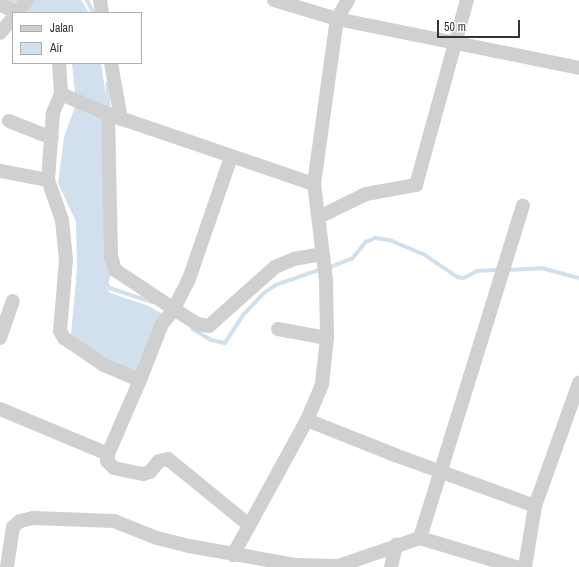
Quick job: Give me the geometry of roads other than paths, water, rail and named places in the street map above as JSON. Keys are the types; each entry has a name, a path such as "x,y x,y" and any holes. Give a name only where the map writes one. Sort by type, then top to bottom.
{"street":[{"path":"19,12 27,0"},
{"path":"100,0 102,12"},
{"path":"274,0 337,19 454,44 579,68"},
{"path":"233,555 307,420 322,384 327,338 324,262 314,184 337,19 348,0"},
{"path":"319,217 366,194 416,185 467,0"},
{"path":"0,5 16,12"},
{"path":"0,33 12,19"},
{"path":"59,64 61,94 53,114 48,180 62,220 66,260 61,307 61,334 104,365 140,380"},
{"path":"111,64 121,119"},
{"path":"61,94 121,119 314,184"},
{"path":"108,114 111,256 115,270 197,324 209,326 275,267 294,259 324,262"},
{"path":"9,121 52,138"},
{"path":"231,157 189,279 174,309 162,324 108,454 107,461 114,468 143,474 150,472 159,461 168,459 249,525"},
{"path":"0,171 48,180"},
{"path":"420,538 504,264 524,206"},
{"path":"0,338 13,301"},
{"path":"278,329 327,338"},
{"path":"525,567 535,506 579,383"},
{"path":"0,409 108,454"},
{"path":"307,420 381,450 535,506"},
{"path":"7,567 6,524 33,518 104,519 125,524 157,538 233,555 296,565 338,566 420,538 516,567"},
{"path":"391,567 396,545"}],"water":[{"path":"0,0 81,0 88,12 30,12"},
{"path":"72,64 101,64 109,117 109,254 106,287 110,293 146,305 169,317 141,377 120,369 71,335 77,269 76,222 58,183 64,137 76,104"}],"waterway":[{"path":"87,0 93,12"},
{"path":"108,84 109,112"},
{"path":"328,268 352,259 366,242 375,238 390,240 425,255 458,277 464,278 477,271 499,270"},
{"path":"508,270 542,268 579,278"},
{"path":"110,269 107,284 110,288 152,302"},
{"path":"193,329 211,340 225,343 243,315 264,293 276,285 322,269"}]}
